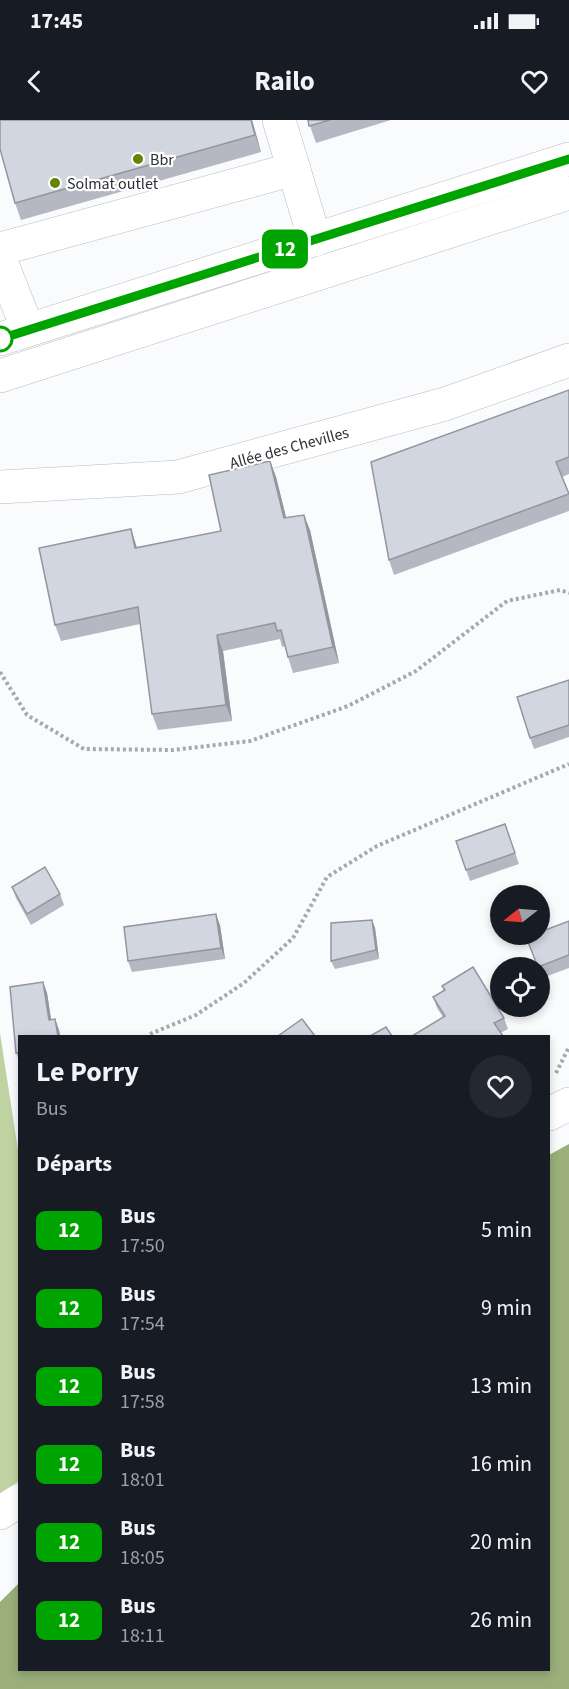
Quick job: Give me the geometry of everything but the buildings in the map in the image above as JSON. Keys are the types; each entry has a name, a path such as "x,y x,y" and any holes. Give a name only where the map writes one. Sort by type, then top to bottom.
{"main road":[{"path":"279,120 315,240"},
{"path":"0,260 14,335 569,159"},
{"path":"0,249 294,169"},
{"path":"0,376 569,193"},
{"name":"Allée des Chevilles","path":"0,487 178,477 445,404 569,360"},
{"path":"550,1112 561,1090"},
{"path":"0,1513 18,1501"}],"path":[{"path":"0,672 27,715 84,749 173,750 250,741 348,706 416,671 507,601 560,590 569,593"},
{"path":"150,1034 196,1015 244,983 292,938 327,877 377,846 569,764"},
{"path":"561,1090 569,1047"}],"shaded area":[{"path":"0,1033 18,1150 18,1482 0,1493"},
{"path":"569,1144 569,1689 0,1689 0,1602 18,1584 18,1671 550,1671 550,1154"}],"bus line":[{"name":"12","path":"0,339 569,159"}],"place":[{"name":"Bbr","path":"138,159"},
{"name":"Solmat outlet","path":"55,183"}]}
